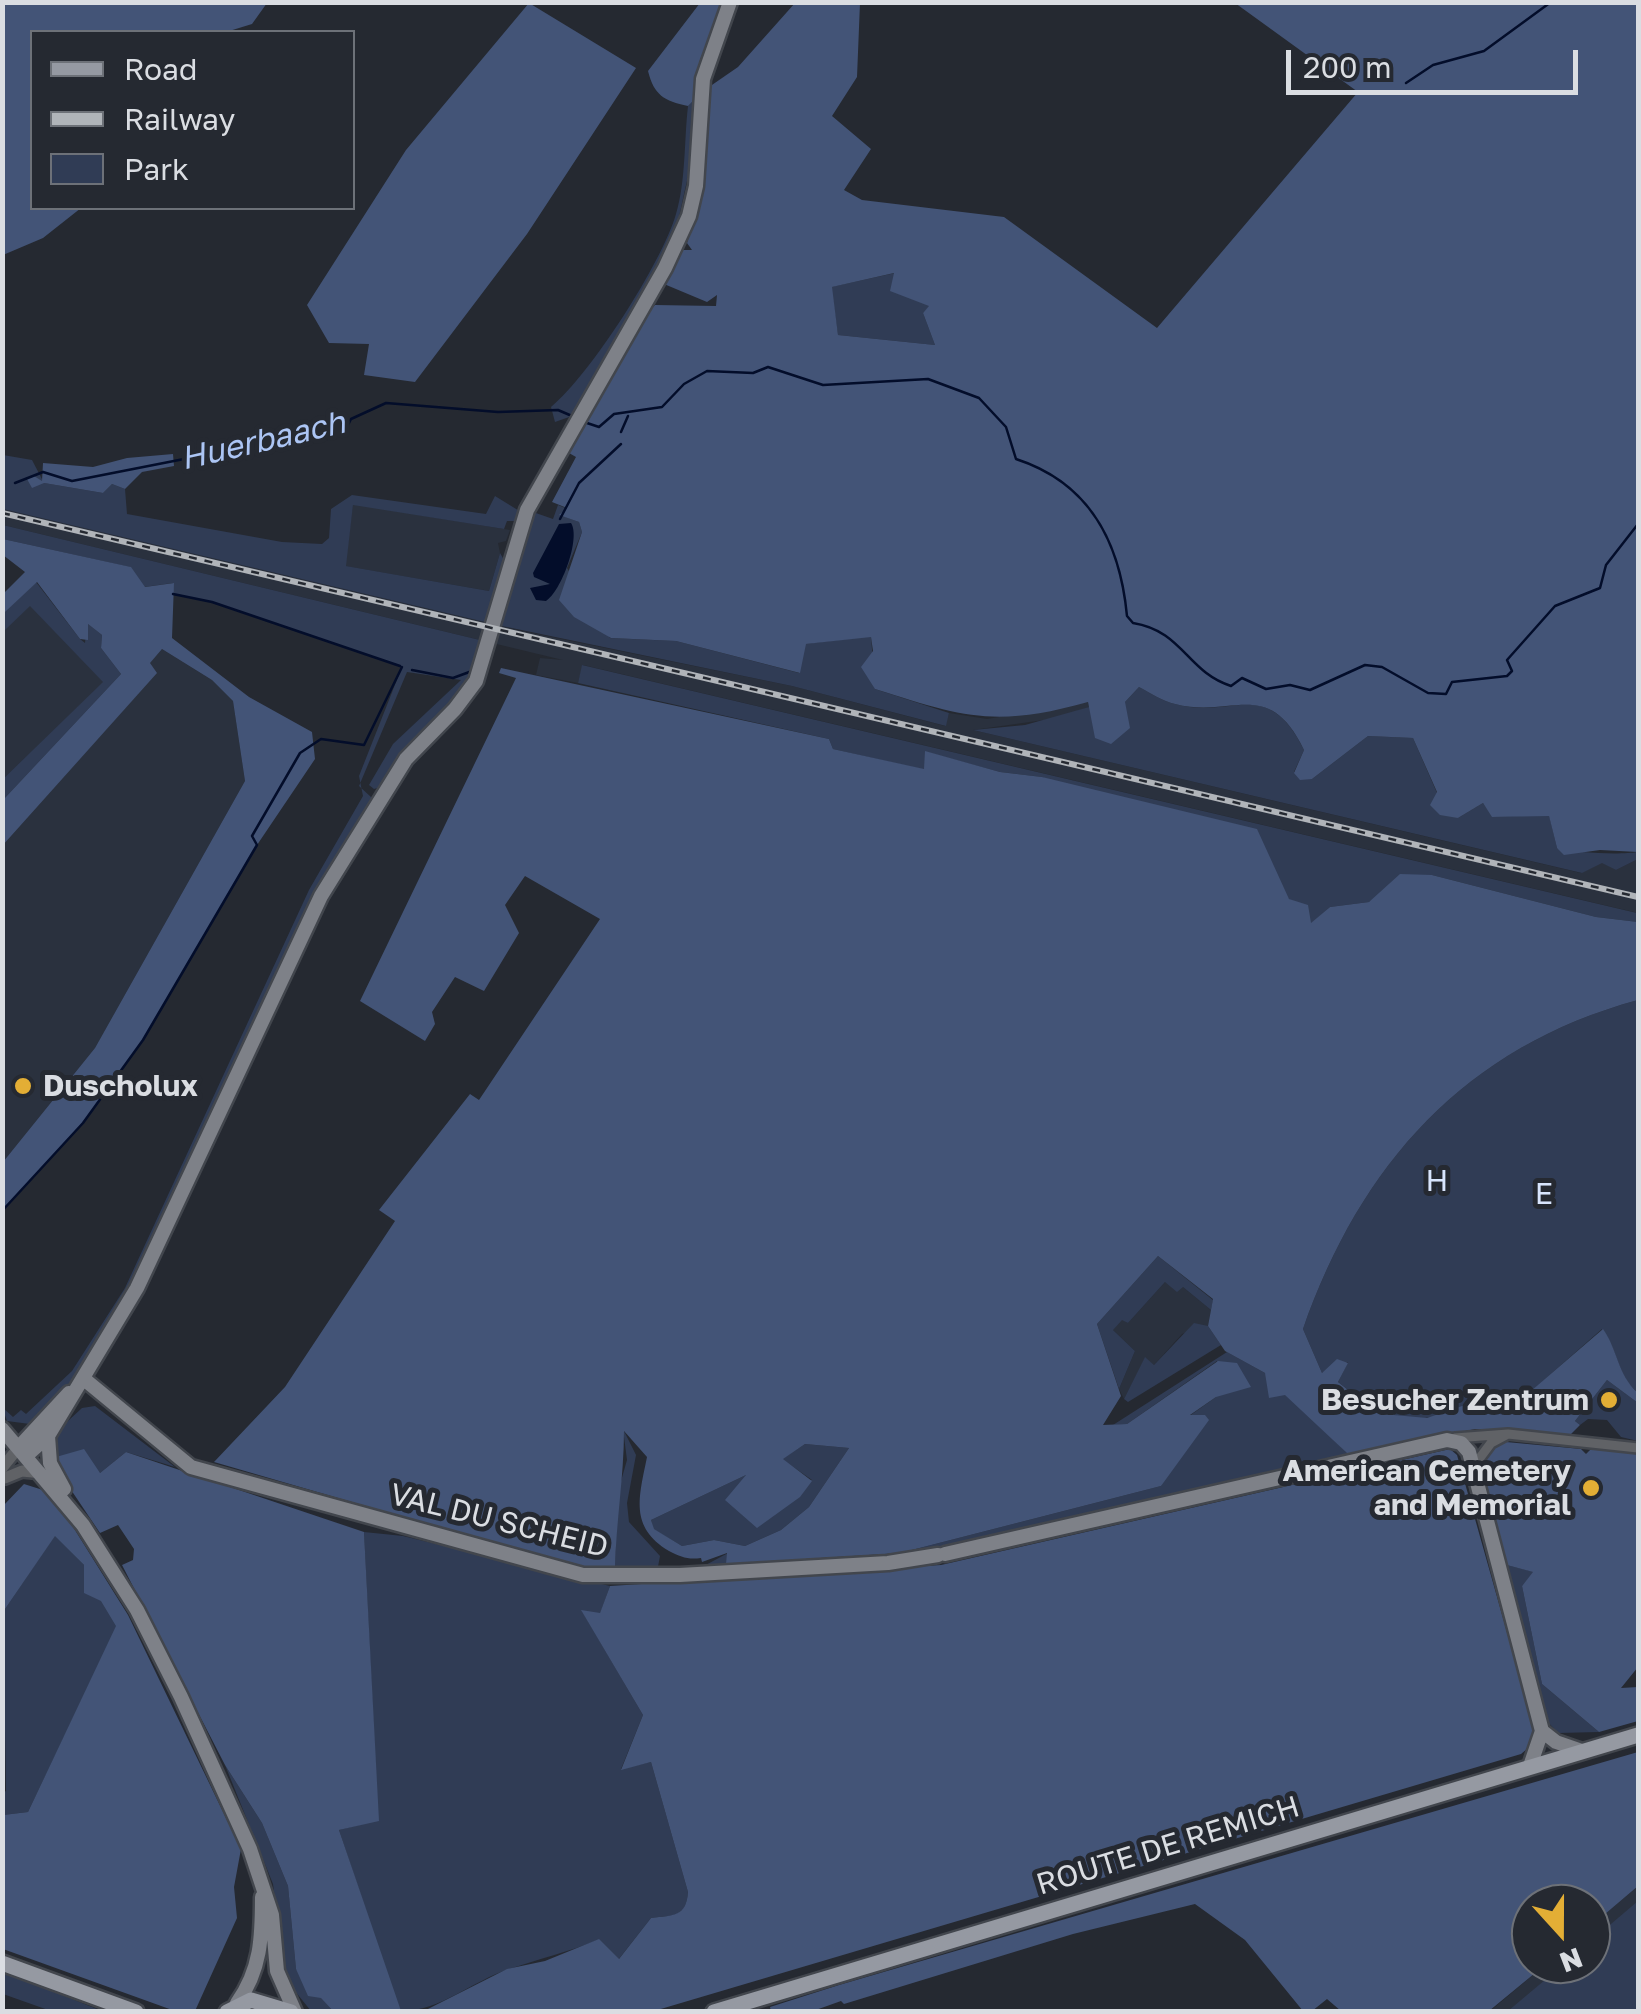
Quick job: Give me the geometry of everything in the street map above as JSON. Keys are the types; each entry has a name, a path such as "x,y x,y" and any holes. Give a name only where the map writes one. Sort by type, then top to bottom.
{"main road":[{"path":"23,1451 48,1436 110,1339 187,1188 320,896 406,758 476,681 519,528 576,420 665,268 689,216 696,186 703,78 730,2"},
{"path":"23,1451 36,1425 84,1379"},
{"name":"VAL DU SCHEID","path":"84,1379 191,1467 583,1575 680,1576 888,1564 1447,1440"},
{"path":"3,1430 36,1425"},
{"path":"3,1430 83,1524"},
{"path":"48,1436 50,1463 137,1610 234,1810 272,1915 278,1970 293,2012"},
{"path":"1447,1440 1461,1443 1473,1466 1542,1730 1530,1766"},
{"path":"1542,1730 1556,1742 1582,1751"},
{"name":"ROUTE DE REMICH","path":"714,2012 1638,1735"},
{"path":"229,2009 256,1967 262,1938 262,1886"},
{"path":"2,1963 136,2012"},
{"path":"229,2009 264,2001 293,2012"}],"street":[{"name":"VAL DU SCHEID","path":"1447,1440 1476,1433 1508,1434 1638,1448"},
{"path":"1473,1466 1491,1443 1508,1434"},
{"path":"3,1475 23,1451"},
{"path":"3,1475 22,1471 42,1473"}],"shaded area":[{"path":"3,2 267,2 252,24 232,30 30,30 30,210 78,210 43,238 3,255"},
{"path":"529,3 636,68 527,234 415,382 364,375 369,344 329,343 307,305 406,150"},
{"path":"700,3 724,3 700,60 694,100 688,106 661,96 648,71"},
{"path":"795,3 860,3 857,77 832,116 871,149 844,190 862,200 1004,217 1157,328 1358,92 1235,3 1638,3 1638,852 1600,850 1564,855 1557,848 1549,816 1492,817 1483,803 1458,818 1440,815 1430,805 1437,792 1413,738 1368,736 1312,779 1300,780 1294,773 1304,750 1290,727 1263,707 1175,704 1139,687 1125,702 1130,728 1111,744 1095,738 1088,702 1028,715 980,716 875,689 861,667 873,651 871,637 806,644 800,673 676,641 611,638 574,617 559,600 582,532 579,522 559,515 567,508 552,502 576,457 569,453 570,445 643,317 655,305 716,306 717,295 707,302 664,284 683,250 692,250 687,243 695,216 709,87 738,67","holes":["894,273 890,291 929,306 923,313 935,345 838,335 832,287"]},
{"path":"173,454 174,466 142,472 125,489 112,484 103,493 44,483 32,488 27,479 34,476 42,481 43,463 93,467 127,458"},
{"path":"353,504 510,530 506,541 498,543 500,553 489,591 345,566"},
{"path":"3,509 522,631 792,686 945,726 949,713 987,719 1088,702 1089,707 1058,718 973,730 1581,873 1602,862 1616,870 1638,859 1638,913 583,665 578,683 536,675 540,658 563,660 3,525"},
{"path":"571,523 573,540 563,576 552,596 546,601 536,600 530,588 550,584 533,573 559,524"},
{"path":"3,539 131,567 145,587 174,583 172,638 249,697 312,732 315,759 257,845 143,1040 83,1123 3,1211 3,1162 95,1048 245,781 233,701 212,680 162,649 150,663 157,673 3,845 3,800 121,674 101,648 102,635 88,624 88,640 80,639 37,582 3,614 3,594 25,572 3,555"},
{"path":"30,605 104,682 3,779 3,632"},
{"path":"162,649 212,680 233,701 245,781 95,1048 3,1162 3,845 156,673 149,663"},
{"path":"501,668 829,739 833,749 924,769 925,751 1000,772 1042,777 1257,829 1289,899 1308,905 1311,923 1330,907 1369,902 1400,874 1432,875 1596,917 1638,922 1638,1000 1576,1021 1521,1048 1471,1081 1427,1120 1389,1165 1355,1215 1327,1269 1303,1329 1322,1373 1337,1359 1348,1363 1338,1382 1371,1408 1381,1393 1393,1399 1394,1415 1427,1418 1468,1404 1503,1415 1603,1329 1626,1378 1638,1393 1638,1403 1607,1380 1575,1421 1580,1425 1570,1435 1475,1429 1349,1455 1285,1395 1269,1398 1265,1373 1225,1351 1208,1326 1213,1299 1158,1256 1097,1324 1121,1396 1103,1425 1127,1424 1218,1361 1237,1363 1251,1387 1216,1397 1190,1415 1205,1415 1209,1420 1161,1486 900,1553 726,1564 727,1553 702,1562 701,1558 677,1555 656,1542 642,1521 640,1498 647,1457 624,1431 615,1569 579,1568 214,1462 285,1387 395,1221 379,1210 470,1094 479,1100 600,919 525,876 505,905 519,933 484,991 455,977 432,1012 435,1024 425,1041 360,1001 516,678 499,673","holes":["805,1444 849,1448 809,1507 781,1530 745,1546 714,1540 682,1546 654,1529 651,1520 746,1475 725,1500 757,1528 800,1497 812,1481 783,1459"]},
{"path":"1165,1282 1183,1287 1211,1310 1208,1326 1182,1334 1154,1365 1145,1358 1124,1399 1119,1389 1135,1351 1112,1329 1122,1319 1128,1323"},
{"path":"1506,1442 1581,1449 1586,1454 1596,1444 1638,1448 1638,1667 1621,1688 1638,1687 1638,1721 1599,1732 1542,1684 1522,1586 1533,1572 1503,1564 1482,1470 1489,1452"},
{"path":"84,1449 100,1473 126,1452 364,1532 379,1821 339,1830 401,2011 333,2011 321,1998 308,1996 296,1969 288,1886 262,1823 225,1765 122,1565 133,1560 134,1549 118,1525 100,1533 57,1469 56,1457"},
{"path":"1450,1449 1457,1455 1532,1721 1534,1743 1521,1754 654,2011 422,2012 507,1969 545,1961 599,1939 619,1959 651,1918 672,1915 685,1906 688,1892 651,1762 621,1770 643,1715 581,1610 600,1613 610,1586 941,1565"},
{"path":"24,1484 46,1491 65,1514 128,1615 241,1849 234,1887 237,1918 195,2011 175,2011 3,1949 3,1815 28,1812 116,1626 101,1601 84,1593 84,1565 55,1536 3,1612 3,1506"},
{"path":"1638,1752 1638,1886 1611,1909 1611,1884 1511,1884 1511,1984 1522,1984 1489,2011 1341,2011 1327,1999 1312,2011 1303,2011 1245,1940 1195,1904 1073,1934 844,2004 841,2001 813,2011 771,2011 770,2007"},
{"path":"1638,1886 1638,2011 1489,2012 1522,1984 1611,1984 1611,1909"}],"green space":[{"path":"694,100 694,149 673,244 572,416 555,422 551,407 604,345 641,288 668,235 682,188 688,106"},
{"path":"895,273 930,306 923,313 935,345 838,335 831,287"},
{"path":"3,455 32,460 44,483 103,493 112,484 125,489 127,514 282,542 322,544 329,538 331,509 352,495 486,514 495,496 521,512 517,521 507,521 504,529 353,505 346,566 489,591 500,553 504,560 485,622 3,509"},
{"path":"558,505 568,509 560,515 579,522 582,532 567,568 610,638 676,641 799,673 805,644 871,636 875,689 949,713 946,726 792,686 502,626 501,615 533,512 553,519"},
{"path":"3,525 484,641 470,683 421,733 381,787 374,789 369,785 393,744 461,680 407,672 360,783 359,776 402,667 212,602 173,594 173,583 144,587 130,567 3,539"},
{"path":"36,582 80,639 85,643 87,623 102,635 101,648 121,674 3,800 3,779 103,682 30,606 3,632 3,614"},
{"path":"582,665 1637,913 1638,922 1596,917 1432,875 1369,902 1330,907 1311,924 1289,899 1042,777 1000,772 926,752 925,770 833,749 829,739 578,683"},
{"path":"1139,687 1175,704 1247,705 1276,713 1304,750 1294,772 1312,779 1368,736 1413,738 1437,793 1458,818 1483,803 1493,817 1549,815 1557,848 1638,852 1638,859 1616,870 1602,863 1582,873 973,730 1025,725 1089,707 1125,702"},
{"path":"361,788 371,797 371,804 108,1333 81,1371 30,1424 7,1421 2,1407 13,1417 21,1410 26,1414 72,1371 125,1288 309,890 363,796"},
{"path":"1638,1000 1638,1393 1626,1378 1602,1329 1503,1416 1468,1409 1425,1418 1400,1417 1368,1403 1338,1382 1348,1362 1322,1373 1303,1329 1327,1269 1355,1215 1389,1165 1427,1120 1471,1081 1521,1048 1576,1021"},
{"path":"1158,1256 1213,1300 1211,1310 1183,1287 1177,1292 1165,1282 1128,1323 1122,1320 1113,1330 1135,1351 1119,1389 1097,1324"},
{"path":"1194,1323 1208,1326 1221,1345 1128,1402 1124,1399 1145,1357 1154,1365"},
{"path":"1227,1352 1265,1373 1349,1455 926,1553 702,1567 728,1553 727,1564 900,1553 1161,1486 1188,1417 1216,1397 1217,1361 1127,1424 1113,1425"},
{"path":"1607,1380 1638,1403 1638,1441 1621,1437 1607,1420 1588,1419 1580,1425 1575,1421"},
{"path":"95,1406 175,1467 126,1452 100,1473 57,1469 55,1433 82,1408"},
{"path":"623,1429 636,1455 627,1503 629,1522 660,1556 657,1572 615,1569 617,1495 627,1460"},
{"path":"805,1444 849,1448 809,1507 781,1530 745,1546 714,1540 682,1546 653,1529 651,1520 748,1474 812,1480 782,1459"},
{"path":"364,1532 403,1536 610,1586 600,1614 582,1611 643,1715 621,1769 651,1762 688,1892 681,1911 651,1918 618,1960 598,1940 495,1974 430,2006 401,2011 339,1830 378,1820"},
{"path":"55,1535 84,1565 117,1626 28,1812 3,1815 3,1612"},
{"path":"1503,1564 1534,1572 1522,1586 1542,1684 1599,1732 1558,1733 1544,1718"},
{"path":"225,1765 262,1823 288,1886 296,1969 333,2011 311,2011 286,1980 273,1884"},
{"path":"1638,1901 1638,2011 1508,2011 1540,1984 1611,1984 1611,1924"},
{"path":"2,1971 102,2011 51,2011 3,1994"}],"waterway":[{"path":"1406,83 1433,65 1484,51 1551,2"},
{"name":"Huerbaach","path":"587,423 599,427 614,414 662,407 684,384 707,371 753,373 768,367 823,385 928,379 979,398 1006,427 1016,459 1064,483 1097,519 1117,564 1127,616 1133,623 1163,634 1204,671 1231,686 1242,678 1266,689 1290,685 1310,690 1365,665 1382,667 1428,693 1446,694 1452,682 1507,676 1512,671 1507,660 1555,606 1600,588 1606,565 1638,524"},
{"name":"Huerbaach","path":"15,483 43,472 72,481 347,427 351,419 386,403 498,412 558,410 572,416"},
{"path":"621,432 628,416"},
{"path":"560,519 579,483 621,444"},
{"path":"173,594 212,602 400,666"},
{"path":"2,1211 83,1123 143,1040 257,845 252,836 300,753 321,739 364,745 402,667"},
{"path":"412,670 453,678 472,671"}],"railway":[{"path":"2,513 1638,897"}],"place":[{"name":"Duscholux","path":"23,1086"},
{"name":"Besucher Zentrum","path":"1609,1400"},
{"name":"American Cemetery and Memorial","path":"1591,1488"}],"park label":[{"name":"H","path":"1437,1181"},
{"name":"E","path":"1544,1194"}]}
